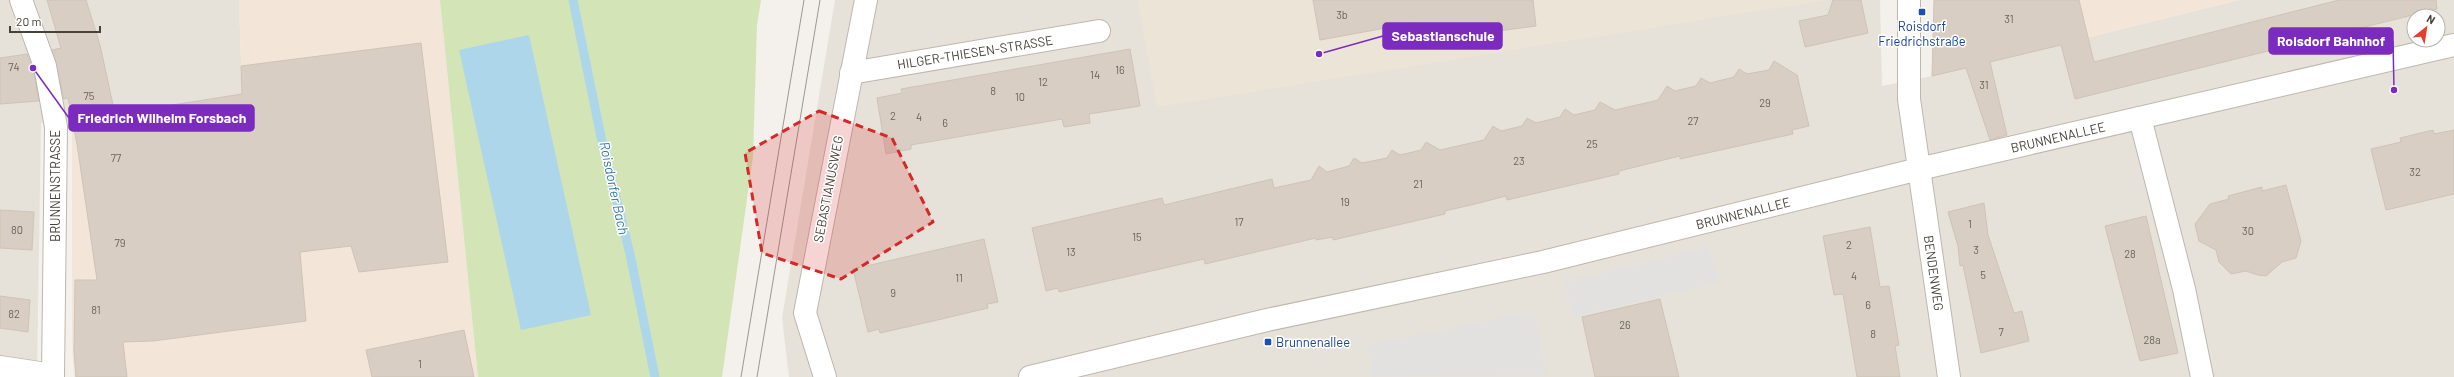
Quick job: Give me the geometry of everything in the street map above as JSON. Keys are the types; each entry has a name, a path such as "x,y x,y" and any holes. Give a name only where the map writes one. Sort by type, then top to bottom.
{"street":[{"name":"BRUNNENSTRASSE","path":"21,0 45,66 56,127 53,376"},
{"name":"SEBASTIANUSWEG","path":"825,377 805,313 866,0"},
{"name":"BENDENWEG","path":"1909,0 1909,99 1949,377"},
{"name":"HILGER-THIESEN-STRASSE","path":"851,73 1099,32"},
{"name":"BRUNNENALLEE","path":"1030,377 1155,345 1280,317 1543,262 1920,170 2454,45"},
{"path":"2140,118 2184,289 2202,377"},
{"path":"0,368 53,376"}],"highlighted area":[{"path":"819,111 892,138 933,222 841,279 762,253 745,153"}],"shaded area":[{"path":"0,0 239,0 242,94 72,121 41,123 37,377 0,377"},
{"path":"239,0 440,0 478,377 74,377 72,340 72,121 242,94"},
{"path":"835,0 1880,0 1882,86 1932,76 2239,0 2454,0 2454,377 789,377 782,318"},
{"path":"1138,0 1826,0 1157,107"},
{"path":"1934,0 2239,0 1932,76"},
{"path":"1709,247 1718,283 1573,317 1564,282"},
{"path":"1534,311 1547,375 1373,377 1366,345"}],"green space":[{"path":"440,0 761,0 757,25 753,156 722,377 478,377"}],"water":[{"path":"529,35 591,315 521,330 459,50"}],"building":[{"path":"47,0 86,0 100,45 115,114 242,94 241,66 421,43 448,262 359,272 351,246 300,252 306,321 153,341 123,342 127,377 76,377 74,352 75,280 97,280 77,144 68,98 64,99 52,50 61,48"},
{"path":"1313,0 1533,0 1536,26 1416,42 1413,23 1320,40"},
{"path":"1833,0 1861,0 1868,33 1805,47 1799,21 1828,15"},
{"path":"1934,0 2079,0 2094,62 2339,0 2436,0 2437,8 2406,8 2406,17 2075,99 2061,45 1990,62 2007,135 1990,140 1966,68 1932,76"},
{"path":"1130,49 1140,106 1089,114 1090,123 1064,127 1062,119 911,145 911,149 886,154 877,98 902,93 901,89"},
{"path":"27,54 33,69 39,101 0,104 0,58"},
{"path":"1774,61 1797,75 1809,126 1792,130 1793,134 1680,159 1680,156 1619,171 1619,174 1507,200 1506,196 1445,211 1445,214 1333,240 1333,237 1316,240 1316,238 1205,264 1204,259 1059,292 1058,288 1046,291 1032,228 1162,198 1164,205 1272,179 1274,188 1311,180 1319,166 1327,172 1349,166 1354,158 1362,163 1387,158 1392,150 1400,155 1421,150 1426,142 1440,150 1484,140 1493,126 1501,131 1522,126 1527,118 1536,123 1560,117 1565,109 1574,115 1595,110 1600,102 1615,110 1650,102 1658,100 1667,86 1675,91 1696,86 1701,78 1710,83 1734,77 1739,69 1747,74 1769,70"},
{"path":"2433,130 2434,134 2454,130 2454,194 2386,210 2371,149 2401,142 2400,138"},
{"path":"2286,185 2301,241 2296,258 2282,262 2266,276 2246,271 2231,274 2219,262 2216,250 2199,241 2195,224 2210,204 2229,199 2228,196 2262,187 2262,191"},
{"path":"1984,203 1988,235 2014,313 2022,311 2029,341 1981,353 1963,265 1960,266 1958,246 1948,212"},
{"path":"0,210 34,212 32,250 0,248"},
{"path":"2146,216 2178,353 2140,361 2105,226"},
{"path":"1870,227 1880,287 1889,286 1899,345 1895,346 1900,377 1857,377 1843,294 1834,295 1823,236"},
{"path":"984,239 998,302 987,304 988,308 929,322 880,333 879,329 868,332 853,269"},
{"path":"0,296 30,300 28,332 0,328"},
{"path":"1660,299 1679,377 1595,377 1582,317"},
{"path":"464,330 474,377 372,377 366,350"}],"waterway":[{"name":"Roisdorfer Bach","path":"573,0 601,137 630,254 655,377"}],"tram line":[{"path":"741,377 804,0"},
{"path":"757,377 820,0"}],"place":[{"name":"Roisdorf Friedrichstraße","path":"1922,12"},
{"name":"Sebastianschule","path":"1319,54"},
{"name":"Friedrich Wilhelm Forsbach","path":"33,68"},
{"name":"Roisdorf Bahnhof","path":"2394,90"},
{"name":"Brunnenallee","path":"1268,342"}]}
